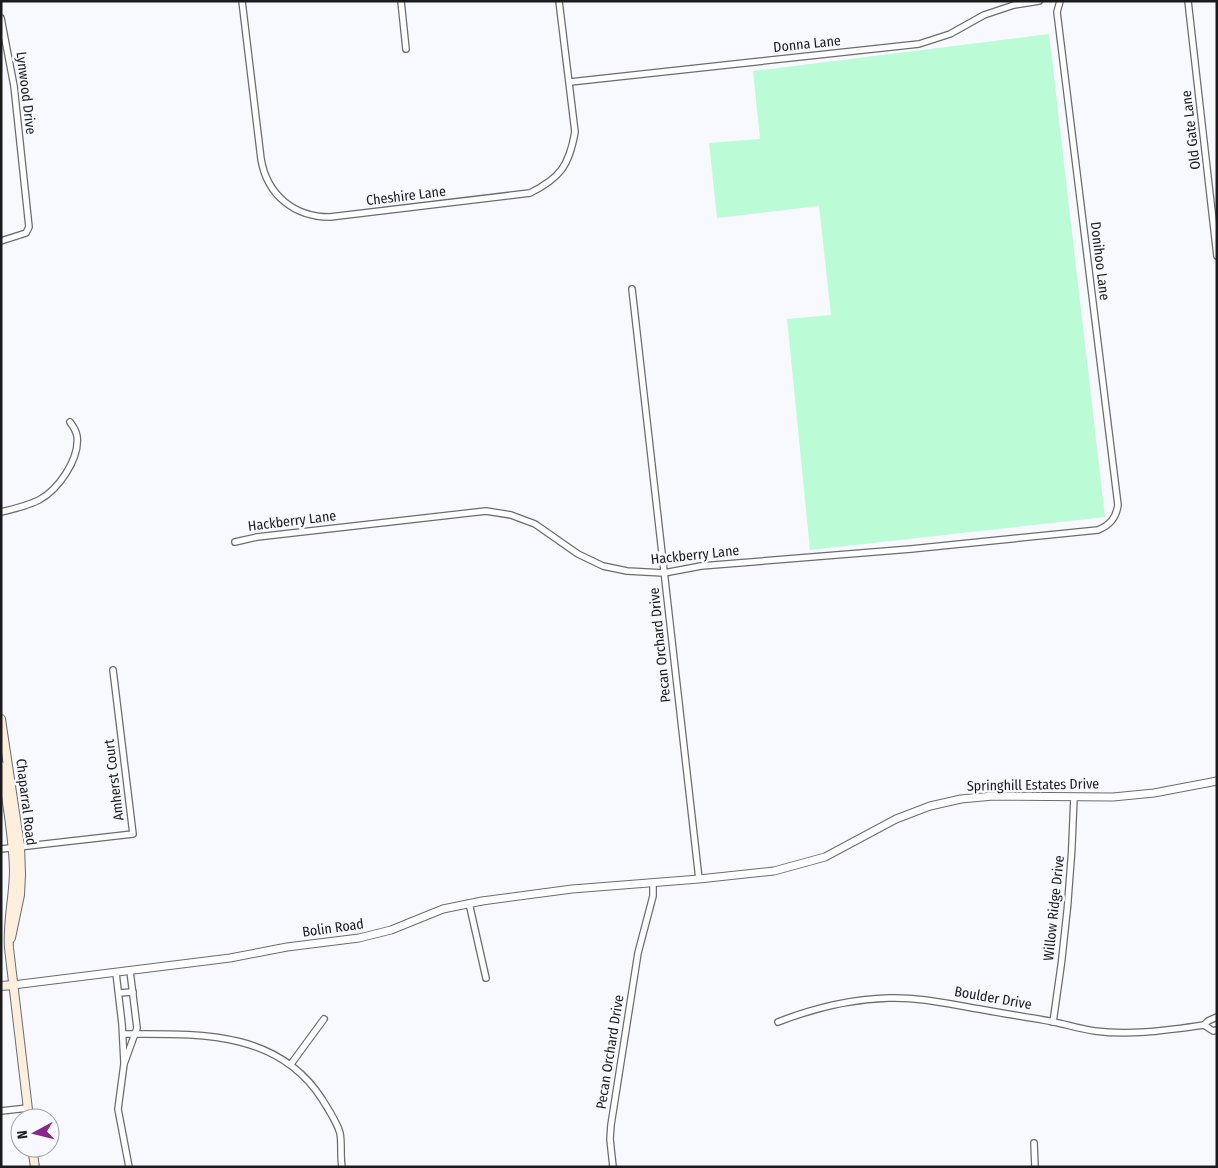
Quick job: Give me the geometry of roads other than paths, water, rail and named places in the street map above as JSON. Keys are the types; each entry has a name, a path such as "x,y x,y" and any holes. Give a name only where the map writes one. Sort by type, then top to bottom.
{"main road":[{"name":"Chaparral Road","path":"1,719 16,847 12,900 7,931 8,948 28,1108"},
{"name":"Chaparral Road","path":"1,766 16,847"},
{"path":"1,986 13,985"}],"street":[{"name":"Cheshire Lane","path":"242,1 264,173 271,187 284,202 295,209 313,216 345,215 530,193 548,184 561,170 571,153 575,132 559,1"},
{"path":"401,1 406,49"},
{"name":"Donna Lane","path":"570,82 919,44 950,34 984,15 1014,5 1039,1"},
{"name":"Donihoo Lane","path":"1060,1 1058,12 1118,505 1117,513 1110,522"},
{"name":"Old Gate Lane","path":"1188,1 1217,256"},
{"name":"Lynwood Drive","path":"1,18 14,86 29,228 28,232 1,241"},
{"name":"Pecan Orchard Drive","path":"632,289 699,879"},
{"path":"1,512 23,507 40,500 62,480 71,462 77,443 76,432 70,422"},
{"name":"Hackberry Lane","path":"235,542 257,537 486,511 511,515 535,524 578,554 603,566 626,571 664,573 701,566 909,549 1098,530 1110,522"},
{"name":"Amherst Court","path":"16,847 133,834 113,670"},
{"name":"Springhill Estates Drive","path":"653,883 764,873 812,861 834,852 896,820 930,806 953,800 993,796 1074,797 1134,795 1217,781"},
{"name":"Willow Ridge Drive","path":"1054,1022 1073,845 1074,797"},
{"path":"1,849 16,847"},
{"name":"Pecan Orchard Drive","path":"613,1167 611,1125 638,953 653,896 653,883"},
{"name":"Bolin Road","path":"13,985 230,958 287,947 359,938 386,932 443,909 469,903 558,891 653,883"},
{"path":"469,903 486,978"},
{"path":"124,1064 137,1028 130,971"},
{"path":"116,973 123,1034 124,1064 118,1109 130,1167"},
{"path":"118,993 133,992"},
{"name":"Boulder Drive","path":"778,1022 822,1008 863,1000 890,998 921,999 1054,1022 1094,1031 1143,1033 1204,1025 1217,1017"},
{"path":"290,1064 324,1019"},
{"name":"Boulder Drive","path":"1204,1025 1217,1030"},
{"path":"123,1034 199,1036 231,1039 258,1046 290,1064 311,1084 340,1132 342,1167"},
{"path":"1034,1143 1034,1167"}]}
